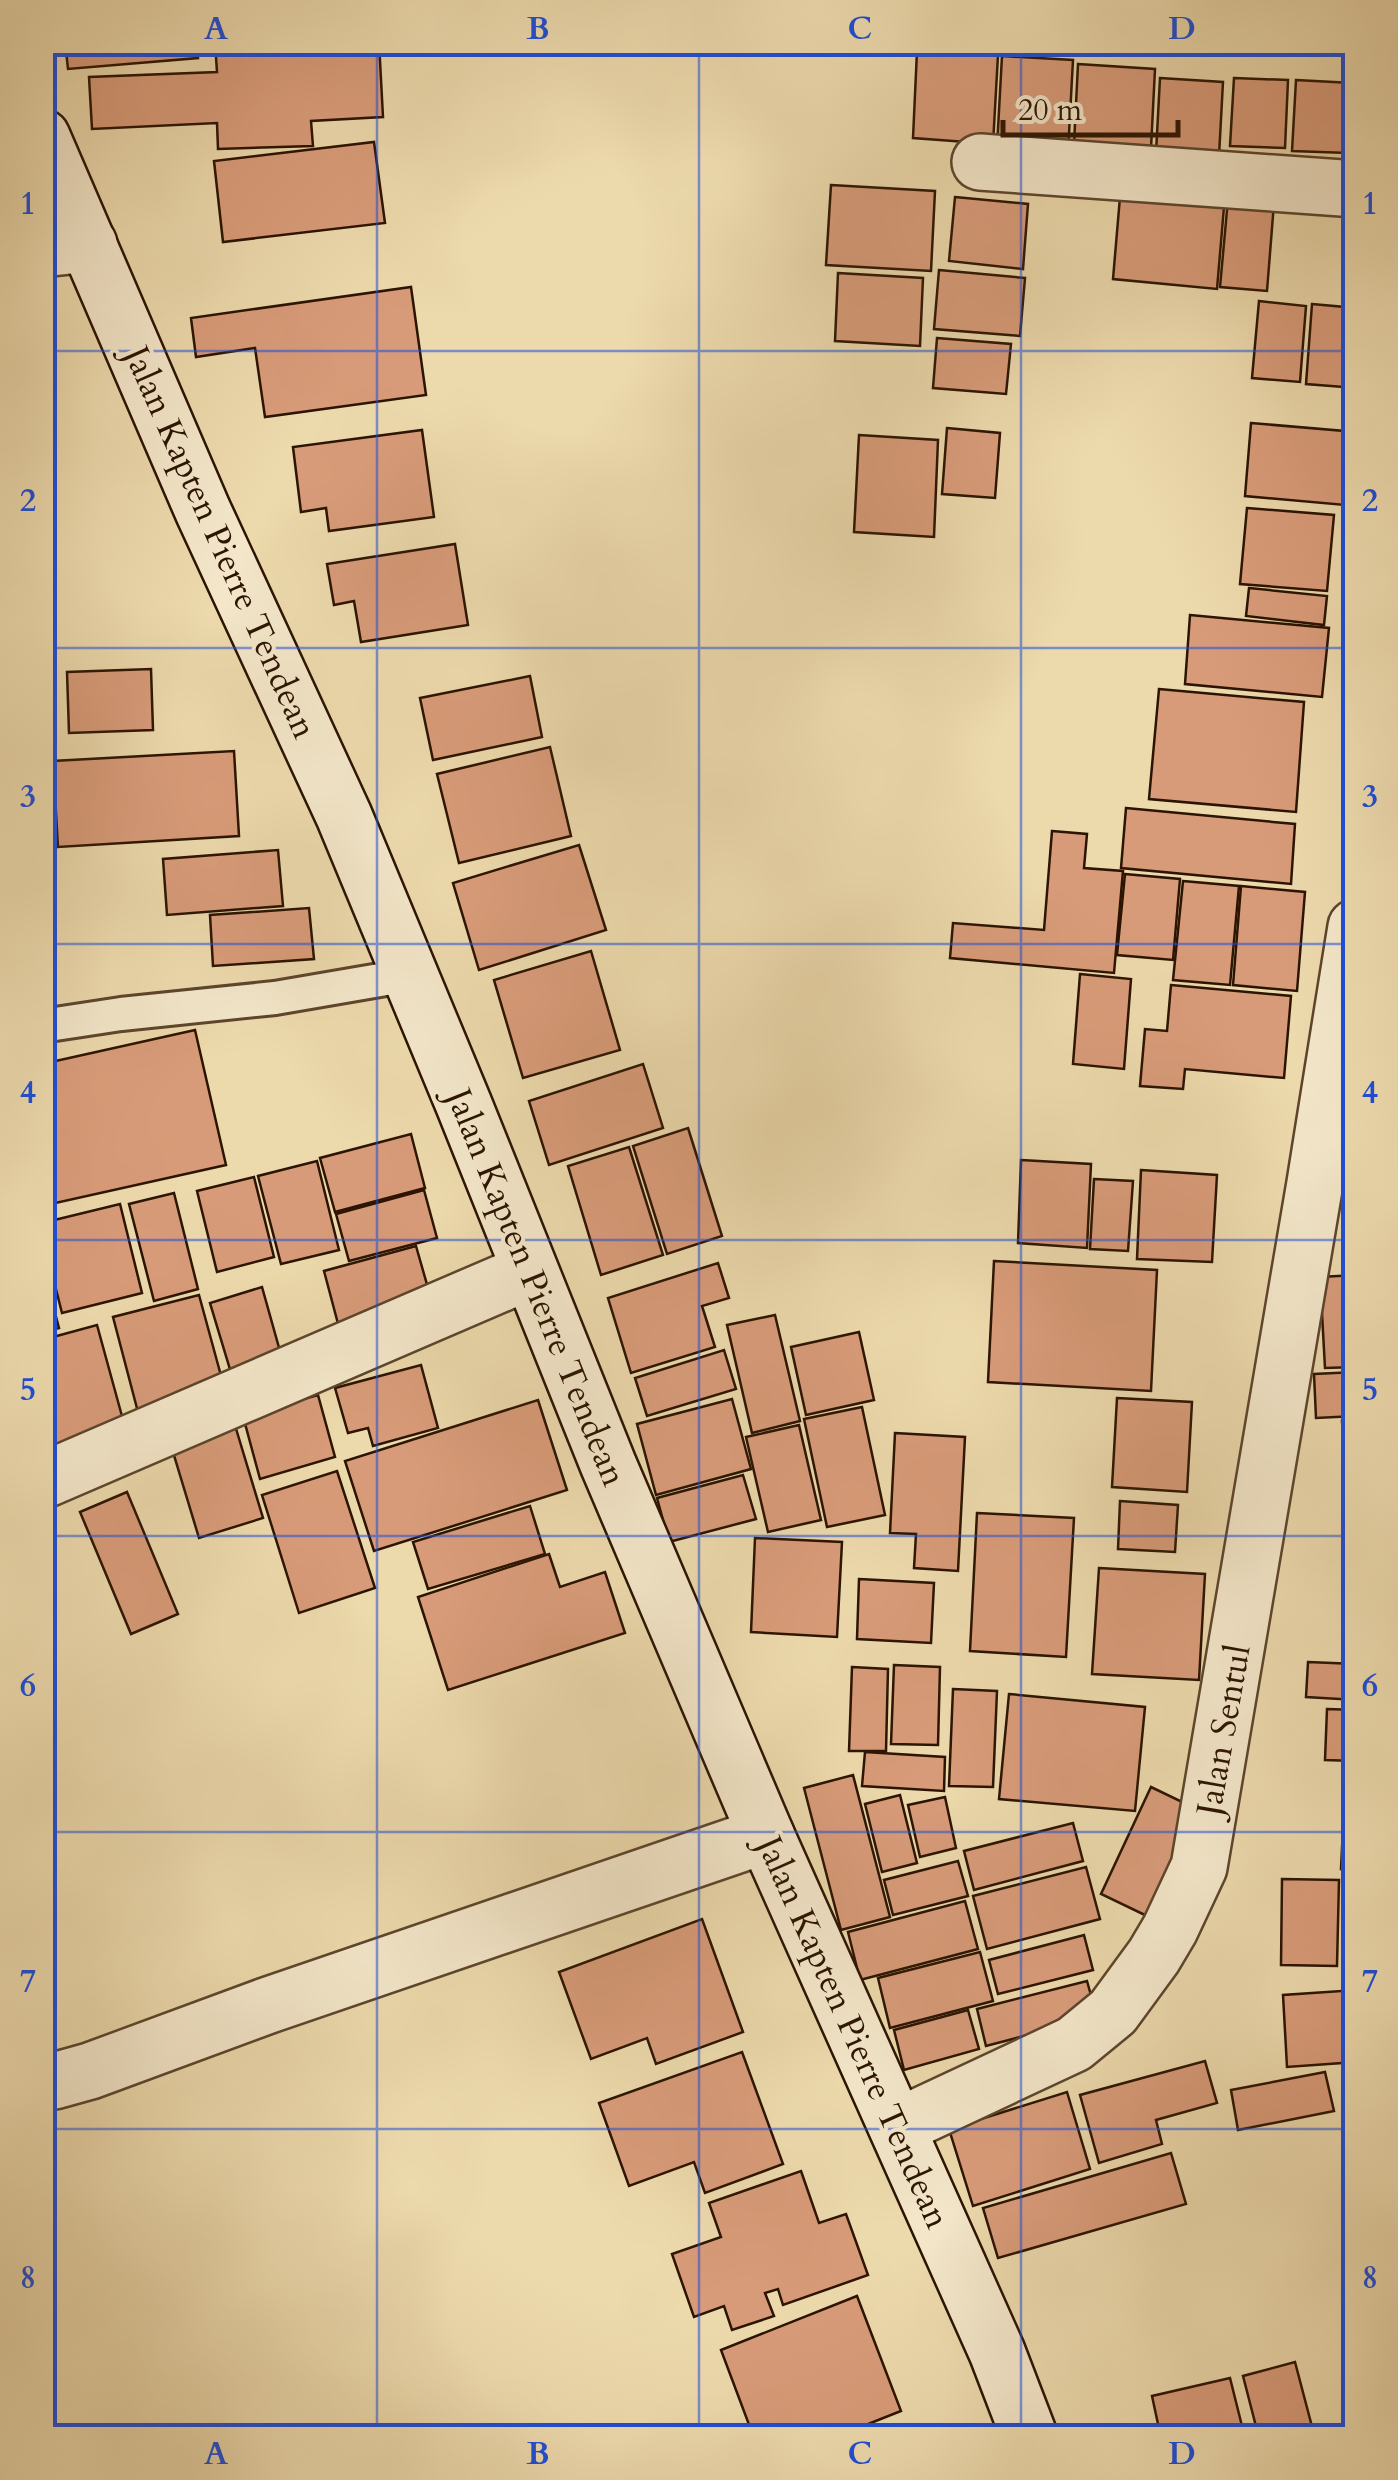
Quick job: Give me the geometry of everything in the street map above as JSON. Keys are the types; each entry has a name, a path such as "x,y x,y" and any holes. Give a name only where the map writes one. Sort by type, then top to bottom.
{"street":[{"name":"Jalan Kapten Pierre Tendean","path":"42,138 66,247 204,511 344,816 608,1464 766,1835 997,2352 1030,2438"},
{"path":"980,162 1356,189"},
{"name":"Jalan Sentul","path":"897,2127 1074,2044 1113,2012 1154,1956 1200,1866 1335,1183 1356,926"},
{"path":"42,1481 530,1271"},
{"path":"42,2077 54,2081 90,2072 266,2006 766,1835"}],"lane":[{"path":"42,1026 275,998 410,974"}],"building":[{"path":"65,42 197,42 198,58 68,69"},
{"path":"215,42 379,42 383,117 311,121 313,146 218,149 217,123 92,129 89,77 217,72"},
{"path":"917,51 998,55 993,144 913,138"},
{"path":"1002,56 1073,60 1068,152 997,147"},
{"path":"1078,64 1155,69 1151,148 1074,144"},
{"path":"1160,78 1223,82 1219,156 1156,153"},
{"path":"1234,78 1288,80 1285,148 1230,146"},
{"path":"1296,80 1352,83 1348,153 1292,151"},
{"path":"374,142 385,223 223,242 214,161"},
{"path":"831,185 935,191 931,271 826,265"},
{"path":"955,197 1028,204 1023,269 949,261"},
{"path":"1120,197 1224,207 1217,289 1113,279"},
{"path":"1228,199 1274,203 1267,291 1220,287"},
{"path":"939,270 1025,278 1020,336 934,329"},
{"path":"838,273 923,278 920,346 835,341"},
{"path":"411,287 426,395 265,417 255,348 196,357 191,318"},
{"path":"1259,301 1306,306 1300,382 1252,378"},
{"path":"1312,304 1356,308 1356,388 1306,384"},
{"path":"937,338 1011,344 1006,394 933,388"},
{"path":"1251,423 1356,432 1356,506 1245,496"},
{"path":"947,428 1000,433 995,498 942,494"},
{"path":"422,430 434,517 329,531 326,508 301,512 293,447"},
{"path":"859,435 938,440 934,537 854,532"},
{"path":"1247,508 1334,515 1327,591 1240,584"},
{"path":"455,544 468,625 361,642 354,601 334,605 327,564"},
{"path":"1249,588 1327,596 1324,625 1246,616"},
{"path":"1190,615 1329,628 1322,697 1185,684"},
{"path":"151,669 153,730 69,733 67,672"},
{"path":"530,676 542,737 433,760 420,698"},
{"path":"1159,689 1304,702 1296,812 1149,799"},
{"path":"550,747 571,836 459,863 437,774"},
{"path":"234,751 239,836 58,847 53,761"},
{"path":"1126,808 1295,824 1291,884 1121,868"},
{"path":"1052,831 1087,834 1084,868 1123,871 1114,973 950,958 953,923 1044,930"},
{"path":"579,845 606,930 479,970 453,883"},
{"path":"278,850 283,906 167,915 163,859"},
{"path":"1125,874 1180,879 1173,960 1117,955"},
{"path":"1183,881 1239,886 1230,985 1173,980"},
{"path":"1241,886 1305,892 1297,991 1233,985"},
{"path":"309,908 314,959 213,966 210,915"},
{"path":"591,951 620,1050 523,1078 494,980"},
{"path":"1080,974 1131,979 1124,1069 1073,1064"},
{"path":"1171,985 1291,996 1284,1078 1185,1069 1183,1089 1140,1086 1145,1029 1167,1031"},
{"path":"195,1030 226,1165 42,1206 42,1064"},
{"path":"643,1064 663,1128 549,1165 529,1101"},
{"path":"688,1128 722,1236 667,1254 633,1146"},
{"path":"411,1134 425,1188 335,1212 320,1158"},
{"path":"629,1147 663,1255 601,1275 568,1166"},
{"path":"1021,1160 1091,1164 1087,1248 1018,1243"},
{"path":"317,1161 339,1250 281,1264 258,1176"},
{"path":"1141,1170 1217,1175 1212,1262 1137,1259"},
{"path":"254,1177 274,1257 217,1272 197,1191"},
{"path":"1094,1179 1133,1181 1128,1251 1090,1249"},
{"path":"424,1190 437,1238 349,1261 336,1214"},
{"path":"174,1193 198,1289 154,1301 129,1204"},
{"path":"120,1204 142,1293 62,1313 42,1223"},
{"path":"416,1246 434,1309 341,1335 324,1271"},
{"path":"994,1261 1157,1270 1151,1391 988,1382"},
{"path":"718,1263 729,1298 702,1306 715,1347 631,1373 608,1298"},
{"path":"42,1264 59,1328 42,1332"},
{"path":"1356,1275 1356,1367 1325,1368 1320,1277"},
{"path":"262,1287 283,1362 232,1376 210,1303"},
{"path":"199,1295 226,1394 139,1416 113,1317"},
{"path":"775,1315 800,1421 752,1433 727,1325"},
{"path":"97,1325 128,1438 42,1461 42,1340"},
{"path":"859,1332 874,1400 806,1415 791,1347"},
{"path":"724,1350 736,1389 647,1416 635,1378"},
{"path":"421,1365 438,1428 373,1446 368,1428 348,1433 335,1388"},
{"path":"1356,1372 1356,1416 1316,1418 1314,1374"},
{"path":"318,1395 335,1457 260,1479 243,1416"},
{"path":"1117,1398 1192,1402 1187,1492 1112,1487"},
{"path":"732,1399 751,1469 656,1495 637,1424"},
{"path":"538,1400 567,1490 374,1551 345,1461"},
{"path":"862,1407 885,1515 827,1527 804,1419"},
{"path":"1356,1420 1356,1500 1346,1500 1342,1421"},
{"path":"234,1422 263,1518 199,1538 170,1442"},
{"path":"799,1425 821,1520 768,1532 746,1437"},
{"path":"895,1433 965,1437 958,1571 914,1568 916,1534 890,1533"},
{"path":"337,1471 375,1588 299,1613 262,1495"},
{"path":"743,1475 756,1519 669,1542 657,1498"},
{"path":"127,1492 178,1614 131,1634 80,1512"},
{"path":"1120,1501 1178,1505 1175,1552 1118,1549"},
{"path":"530,1506 545,1554 428,1589 413,1542"},
{"path":"977,1513 1074,1518 1066,1657 970,1651"},
{"path":"755,1538 842,1542 837,1637 751,1632"},
{"path":"549,1554 560,1587 605,1572 625,1633 448,1690 418,1597"},
{"path":"1099,1568 1205,1574 1199,1680 1092,1674"},
{"path":"859,1579 934,1583 931,1643 857,1639"},
{"path":"1308,1662 1356,1664 1356,1700 1306,1697"},
{"path":"894,1665 940,1667 938,1745 891,1744"},
{"path":"852,1667 888,1669 886,1751 849,1751"},
{"path":"953,1689 997,1691 993,1787 949,1786"},
{"path":"1009,1694 1145,1707 1135,1811 999,1799"},
{"path":"1327,1709 1356,1710 1356,1761 1325,1760"},
{"path":"865,1752 945,1757 944,1791 862,1786"},
{"path":"1346,1766 1356,1766 1356,1870 1341,1869"},
{"path":"853,1775 890,1917 841,1930 804,1788"},
{"path":"1151,1787 1199,1810 1149,1917 1101,1894"},
{"path":"900,1795 917,1863 882,1872 865,1804"},
{"path":"945,1797 956,1848 920,1857 908,1805"},
{"path":"1073,1823 1083,1861 974,1890 964,1851"},
{"path":"958,1861 968,1896 893,1915 884,1880"},
{"path":"1086,1867 1100,1919 987,1949 973,1896"},
{"path":"1282,1879 1339,1880 1337,1966 1281,1965"},
{"path":"1345,1879 1356,1880 1356,1971 1344,1971"},
{"path":"965,1901 978,1949 860,1980 848,1932"},
{"path":"702,1919 743,2032 656,2064 647,2038 591,2059 559,1972"},
{"path":"1084,1935 1093,1970 998,1994 989,1960"},
{"path":"980,1952 993,2001 890,2028 878,1978"},
{"path":"1087,1981 1097,2017 986,2046 977,2009"},
{"path":"1356,1990 1356,2062 1287,2067 1283,1995"},
{"path":"968,2010 979,2049 904,2070 894,2030"},
{"path":"742,2052 783,2164 705,2193 694,2162 629,2186 599,2103"},
{"path":"1205,2061 1217,2103 1156,2120 1162,2144 1099,2163 1080,2095"},
{"path":"1325,2072 1334,2111 1238,2130 1231,2090"},
{"path":"1067,2092 1090,2169 973,2206 949,2129"},
{"path":"1171,2153 1186,2204 998,2258 983,2208"},
{"path":"801,2171 819,2223 846,2214 868,2275 783,2305 778,2289 765,2293 774,2316 732,2330 724,2306 694,2317 672,2254 721,2237 709,2203"},
{"path":"857,2296 901,2411 833,2438 754,2438 721,2350"},
{"path":"1295,2362 1315,2438 1259,2438 1243,2376"},
{"path":"1230,2378 1245,2438 1161,2438 1152,2396"}]}
